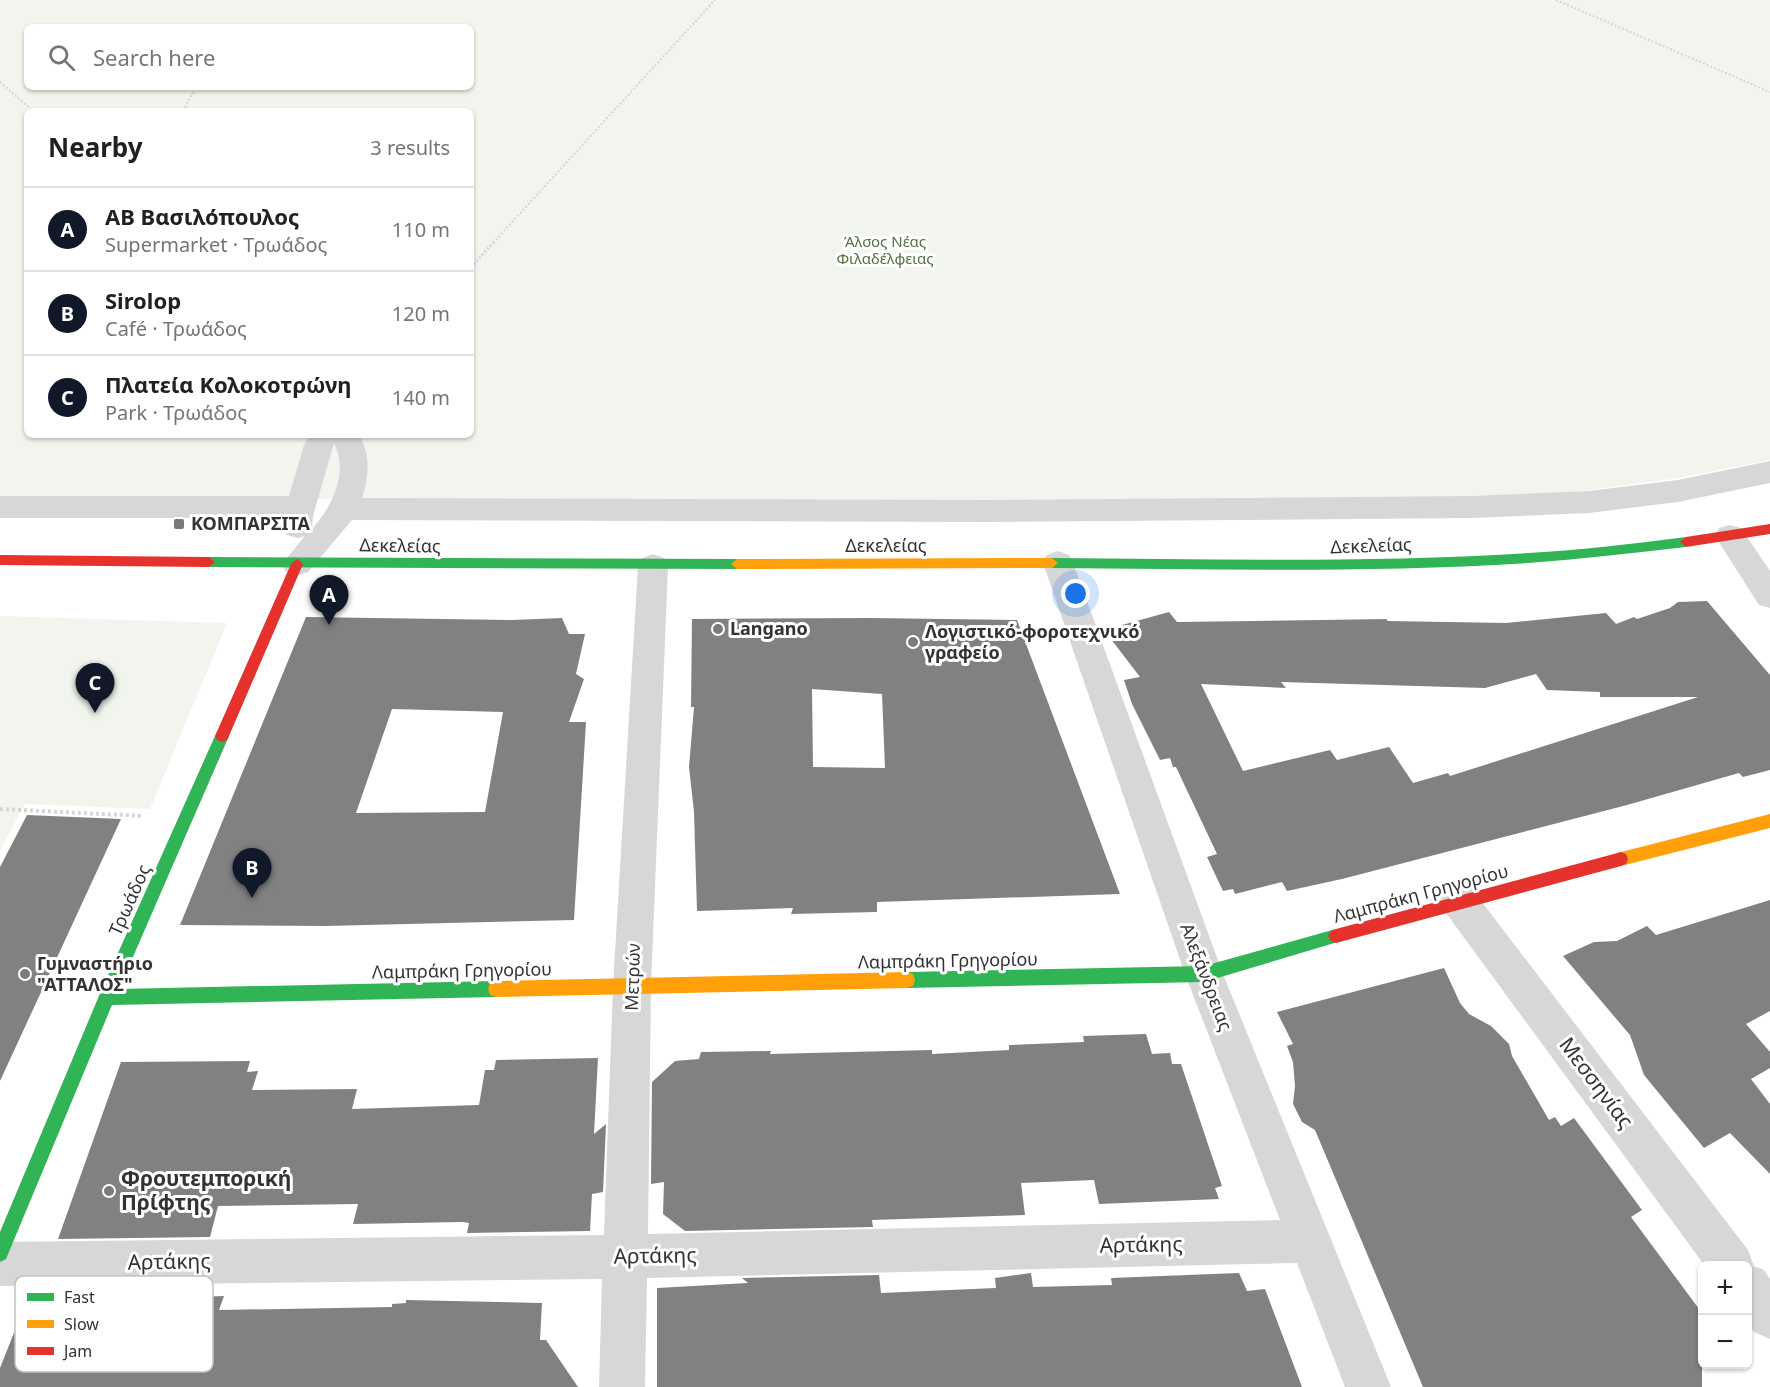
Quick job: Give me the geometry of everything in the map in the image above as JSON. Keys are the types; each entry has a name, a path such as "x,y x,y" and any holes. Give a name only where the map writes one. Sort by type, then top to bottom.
{"street":[{"path":"297,564 300,507 318,445 323,438"},
{"path":"297,564 339,517 355,474 350,441 347,438"},
{"path":"342,508 997,511 1472,507 1589,502 1678,491 1770,472"},
{"path":"0,507 300,507"},
{"name":"Δεκελείας","path":"0,560 653,566 1058,563 1320,566 1502,560 1730,536 1770,529"},
{"path":"1730,536 1770,596"},
{"name":"Αλεξάνδρειας","path":"1058,563 1204,974 1368,1387"},
{"name":"Τρωάδος","path":"0,1253 107,997 297,564"},
{"name":"Μετρών","path":"621,1387 632,986 653,566"},
{"name":"Λαμπράκη Γρηγορίου","path":"107,997 1204,974 1459,901 1770,822"},
{"name":"Μεσσηνίας","path":"1459,901 1728,1261"},
{"name":"Αρτάκης","path":"0,1264 624,1257 1310,1240"},
{"path":"1752,1291 1770,1316"}],"path":[{"path":"474,264 715,0"},
{"path":"1556,0 1770,92"},
{"path":"0,82 30,108"},
{"path":"185,108 194,90"},
{"path":"0,809 185,818"}],"green space":[{"name":"Άλσος Νέας Φιλαδέλφειας","path":"0,0 1770,0 1770,460 1672,479 1567,493 1305,501 0,498"},
{"path":"0,616 227,623 150,809 25,804 0,850"}],"building":[{"path":"1707,601 1770,675 1770,770 1743,777 1739,773 1627,805 1342,879 1287,891 1282,882 1235,894 1233,889 1223,891 1207,857 1217,854 1176,767 1173,767 1170,758 1160,760 1132,704 1124,680 1140,677 1104,630 1169,612 1177,622 1386,619 1388,621 1506,623 1606,613 1616,624 1670,608 1678,602","holes":["1536,674 1547,690 1600,692 1600,697 1698,697 1450,776 1448,773 1413,783 1389,747 1337,760 1330,750 1243,771 1201,684 1286,688 1281,682 1485,688"]},
{"path":"306,617 512,620 562,618 569,634 585,634 576,674 584,679 569,722 586,722 574,920 325,926 180,925","holes":["392,709 503,712 485,812 356,813"]},
{"path":"692,619 1017,620 1120,894 877,902 877,912 791,914 793,908 697,911 694,812 689,767 694,707 691,707","holes":["812,689 882,694 885,768 813,767"]},
{"name":"Γυμναστήριο \"ΑΤΤΑΛΟΣ\"","path":"27,815 121,819 0,1081 0,867"},
{"path":"1770,900 1770,1011 1746,1024 1770,1052 1770,1068 1751,1079 1770,1104 1770,1174 1730,1133 1704,1148 1644,1075 1630,1035 1563,956 1594,942 1617,941 1647,926 1656,935"},
{"path":"1444,968 1460,1003 1469,1014 1491,1026 1509,1044 1512,1056 1549,1120 1555,1117 1561,1126 1574,1118 1642,1210 1631,1217 1698,1308 1698,1369 1702,1369 1702,1387 1423,1387 1315,1130 1302,1122 1293,1104 1295,1086 1293,1062 1287,1046 1293,1044 1277,1012"},
{"path":"1146,1034 1152,1054 1170,1053 1172,1064 1181,1064 1222,1186 1215,1188 1219,1199 1099,1204 1094,1180 1021,1183 1025,1215 872,1220 873,1227 685,1231 663,1214 664,1182 651,1184 652,1082 675,1061 699,1059 701,1052 771,1051 770,1054 932,1050 932,1054 1009,1050 1009,1045 1084,1042 1083,1036"},
{"path":"598,1058 594,1134 606,1124 603,1192 592,1194 590,1231 467,1233 469,1223 463,1222 353,1224 358,1204 218,1206 210,1237 58,1239 121,1062 250,1061 247,1072 258,1071 252,1090 357,1089 352,1109 479,1105 485,1070 494,1070 496,1060"},
{"path":"1031,1273 1033,1287 1112,1285 1111,1278 1239,1273 1247,1291 1265,1289 1302,1387 657,1387 657,1288 748,1283 742,1278 879,1275 881,1293 996,1288 995,1278"},
{"path":"213,1296 224,1296 219,1310 392,1307 392,1304 406,1303 406,1300 542,1303 540,1340 546,1340 578,1387 0,1387 0,1368 15,1330 15,1372 213,1372"}],"traffic: fast":[{"path":"1052,563 1370,564 1449,562 1607,552 1686,542"},
{"path":"209,562 737,564"},
{"path":"0,1253 107,997 222,736"},
{"path":"907,980 1204,974 1336,936"},
{"path":"107,997 496,989"}],"traffic: slow":[{"path":"737,564 1052,563"},
{"path":"1621,859 1770,821"},
{"path":"496,989 907,980"}],"traffic: jam":[{"path":"1686,542 1770,529"},
{"path":"0,560 209,562"},
{"path":"222,736 297,564"},
{"path":"1336,936 1621,859"}],"place":[{"name":"ΚΟΜΠΑΡΣΙΤΑ","path":"179,524"},
{"name":"ΑΒ Βασιλόπουλος","path":"329,625"},
{"name":"Langano","path":"718,629"},
{"name":"Λογιστικό-φοροτεχνικό γραφείο","path":"913,642"},
{"name":"Πλατεία Κολοκοτρώνη","path":"95,713"},
{"name":"Sirolop","path":"252,898"},
{"name":"Γυμναστήριο \"ΑΤΤΑΛΟΣ\"","path":"25,974"},
{"name":"Φρουτεμπορική Πρίφτης","path":"109,1191"}]}
